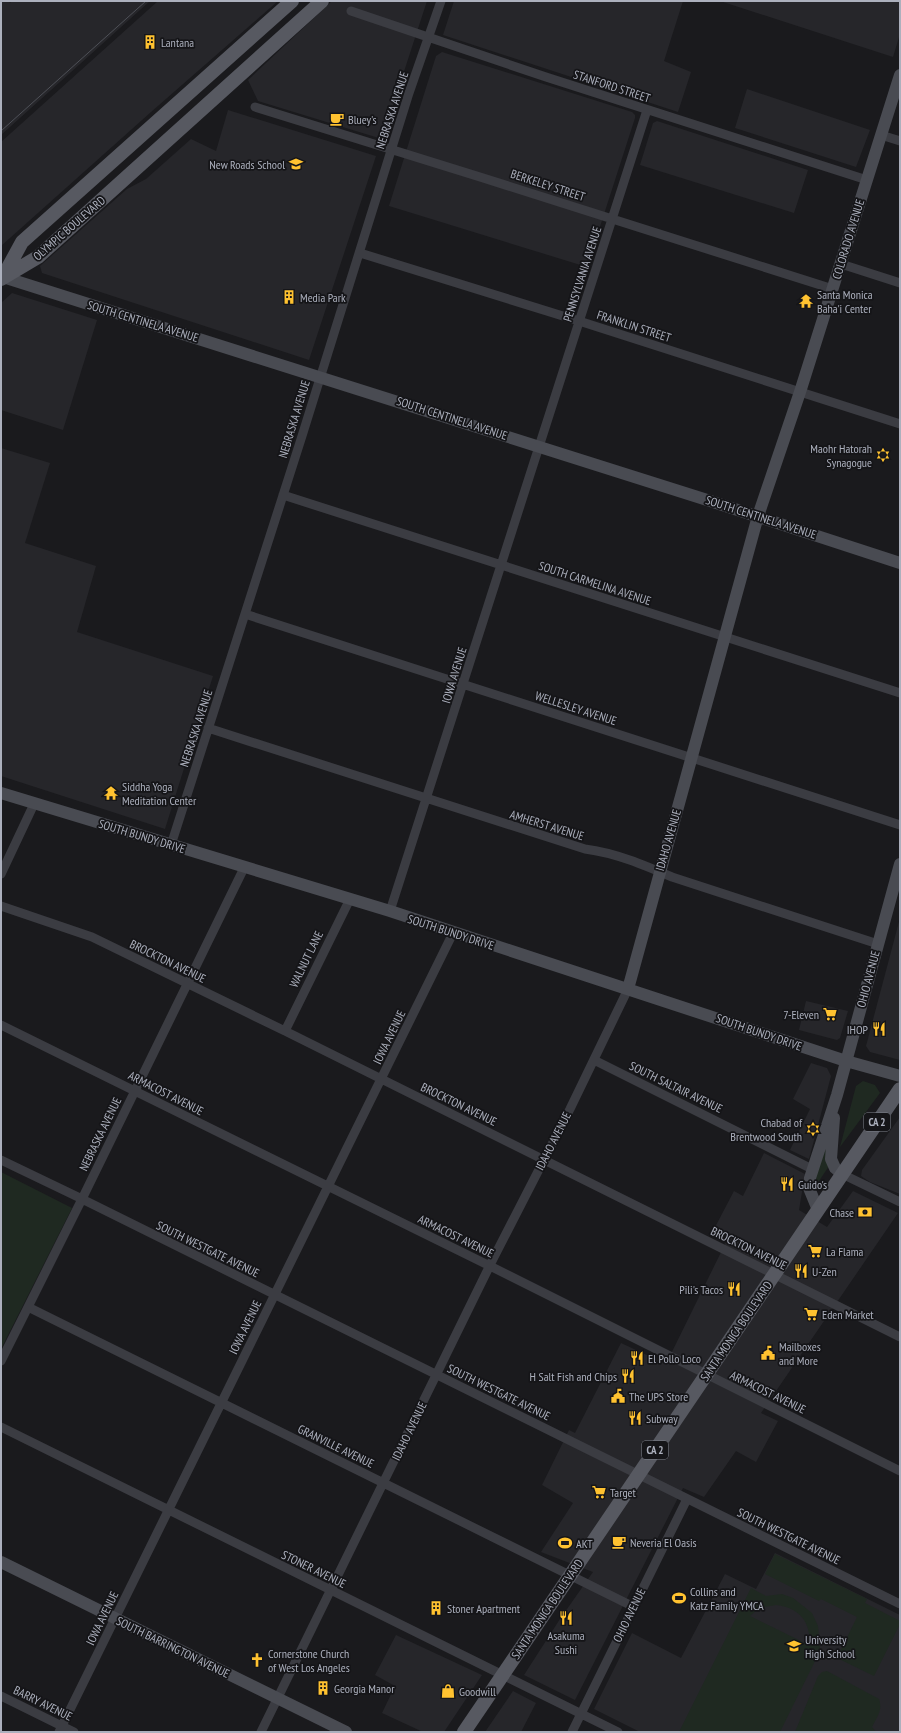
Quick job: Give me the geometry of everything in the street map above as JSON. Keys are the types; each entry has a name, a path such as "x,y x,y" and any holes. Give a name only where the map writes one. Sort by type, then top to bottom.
{"main road":[{"name":"OLYMPIC BOULEVARD","path":"2,278 22,242 292,1"},
{"name":"OLYMPIC BOULEVARD","path":"2,278 38,257 322,1"},
{"name":"SANTA MONICA BOULEVARD","path":"464,1732 900,1089"}],"street":[{"name":"NEBRASKA AVENUE","path":"171,845 392,149 441,1"},
{"name":"STANFORD STREET","path":"351,11 647,110 867,180"},
{"name":"COLORADO AVENUE","path":"758,516 800,392 900,75"},
{"name":"BERKELEY STREET","path":"255,107 612,218 833,289"},
{"name":"PENNSYLVANIA AVENUE","path":"540,446 647,110"},
{"path":"882,135 900,141"},
{"name":"FRANKLIN STREET","path":"360,253 579,321 900,424"},
{"path":"840,264 900,283"},
{"name":"SOUTH CENTINELA AVENUE","path":"2,278 320,376 900,563"},
{"name":"IOWA AVENUE","path":"390,911 540,446"},
{"name":"SOUTH CARMELINA AVENUE","path":"283,495 900,693"},
{"name":"IDAHO AVENUE","path":"261,1732 628,989 758,516"},
{"name":"WELLESLEY AVENUE","path":"245,614 900,825"},
{"name":"AMHERST AVENUE","path":"208,728 585,849 600,851 650,866 660,872 878,944"},
{"name":"SOUTH BUNDY DRIVE","path":"1,793 244,868 390,911 453,933 580,973 846,1061 900,1076"},
{"path":"1,874 34,804"},
{"name":"OHIO AVENUE","path":"818,1210 809,1188 812,1169 837,1094 900,864"},
{"name":"NEBRASKA AVENUE","path":"1,1361 244,868"},
{"name":"WALNUT LANE","path":"285,1031 350,899"},
{"name":"BROCKTON AVENUE","path":"1,906 92,937 285,1031 900,1337"},
{"name":"IOWA AVENUE","path":"60,1729 453,933"},
{"name":"ARMACOST AVENUE","path":"1,1025 490,1266 900,1471"},
{"name":"SOUTH SALTAIR AVENUE","path":"594,1060 812,1169"},
{"name":"OHIO AVENUE","path":"837,1094 831,1160 835,1168 842,1174"},
{"name":"SOUTH WESTGATE AVENUE","path":"1,1160 900,1604"},
{"path":"842,1174 900,1202"},
{"name":"GRANVILLE AVENUE","path":"28,1307 632,1606"},
{"name":"STONER AVENUE","path":"1,1427 168,1511 618,1732"},
{"name":"OHIO AVENUE","path":"572,1732 632,1606 687,1498"},
{"name":"SOUTH BARRINGTON AVENUE","path":"1,1562 346,1732"},
{"name":"BARRY AVENUE","path":"1,1696 60,1729 74,1732"}],"shaded area":[{"path":"1,1 9,1 10,3 12,1 150,1 1,135"},
{"path":"158,1 278,1 1,246 1,142"},
{"path":"332,1 427,1 382,139 258,101 248,80"},
{"path":"454,1 683,1 664,61 691,72 678,112 443,35"},
{"path":"720,1 900,1 900,34 893,57"},
{"path":"442,52 632,112 635,115 587,267 389,206 436,56"},
{"path":"747,89 870,130 856,167 735,128"},
{"path":"228,110 376,156 309,360 42,273 40,266 127,189 146,179 191,139 216,151"},
{"path":"657,121 808,170 794,213 640,165 653,123"},
{"path":"12,293 97,320 63,430 1,410 1,303"},
{"path":"1,448 50,463 25,543 96,566 77,632 213,676 165,829 1,776"},
{"path":"900,918 900,1060 870,1052 866,1046"},
{"path":"806,1001 848,1011 840,1038 837,1040 799,1030"},
{"path":"811,1063 827,1068 831,1076 809,1159 790,1150 810,1109 793,1099"},
{"path":"863,1081 875,1085 880,1093 840,1147 856,1086"},
{"path":"900,1117 900,1194 870,1182 861,1176 862,1170"},
{"path":"829,1129 829,1166 813,1190 812,1187"},
{"path":"764,1153 805,1174 799,1210 827,1227 853,1191 898,1213 761,1413 778,1421 756,1462 736,1451 704,1497 683,1488 575,1700 524,1675 560,1619 593,1572 541,1552 573,1503 542,1485 569,1430 575,1433 621,1343 666,1364 728,1238 713,1231 734,1191 743,1196"},
{"path":"1,1172 72,1208 1,1349"},
{"name":"University High School","path":"775,1553 900,1615 900,1732 640,1732 594,1709 632,1633 681,1658 725,1574 756,1589"},
{"path":"775,1554 867,1599 865,1603 900,1621 900,1624 874,1676 837,1658 857,1617 821,1599 819,1601 765,1574"},
{"path":"751,1588 766,1596 782,1594 793,1598 812,1613 818,1626 820,1648 780,1732 679,1732","holes":["776,1605 784,1606 797,1612 806,1623 809,1645 750,1616 759,1608"]},
{"path":"396,1635 482,1675 444,1732 423,1732 382,1713 395,1686 375,1675"},
{"path":"827,1671 879,1699 880,1710 872,1727 876,1732 795,1732 818,1676 822,1672"},
{"path":"513,1691 536,1703 521,1732 485,1732"}],"tram line":[{"path":"1,131 146,1"}],"place":[{"name":"Lantana","path":"150,42"},
{"name":"Bluey's","path":"337,119"},
{"name":"New Roads School","path":"296,164"},
{"name":"Media Park","path":"289,297"},
{"name":"Santa Monica Baha'i Center","path":"806,301"},
{"name":"Maohr Hatorah Synagogue","path":"883,455"},
{"name":"Siddha Yoga Meditation Center","path":"111,793"},
{"name":"7-Eleven","path":"830,1014"},
{"name":"IHOP","path":"879,1029"},
{"name":"Chabad of Brentwood South","path":"813,1129"},
{"name":"Guido's","path":"787,1184"},
{"name":"Chase","path":"865,1212"},
{"name":"La Flama","path":"815,1251"},
{"name":"U-Zen","path":"801,1271"},
{"name":"Pili's Tacos","path":"734,1289"},
{"name":"Eden Market","path":"811,1314"},
{"name":"Mailboxes and More","path":"768,1353"},
{"name":"El Pollo Loco","path":"637,1358"},
{"name":"H Salt Fish and Chips","path":"628,1376"},
{"name":"The UPS Store","path":"618,1396"},
{"name":"Subway","path":"635,1418"},
{"name":"Target","path":"599,1492"},
{"name":"Neveria El Oasis","path":"619,1542"},
{"name":"AKT","path":"565,1543"},
{"name":"Collins and Katz Family YMCA","path":"679,1598"},
{"name":"Stoner Apartment","path":"436,1608"},
{"name":"Asakuma Sushi","path":"566,1618"},
{"name":"University High School","path":"794,1646"},
{"name":"Cornerstone Church of West Los Angeles","path":"257,1660"},
{"name":"Georgia Manor","path":"323,1688"},
{"name":"Goodwill","path":"448,1691"}]}
